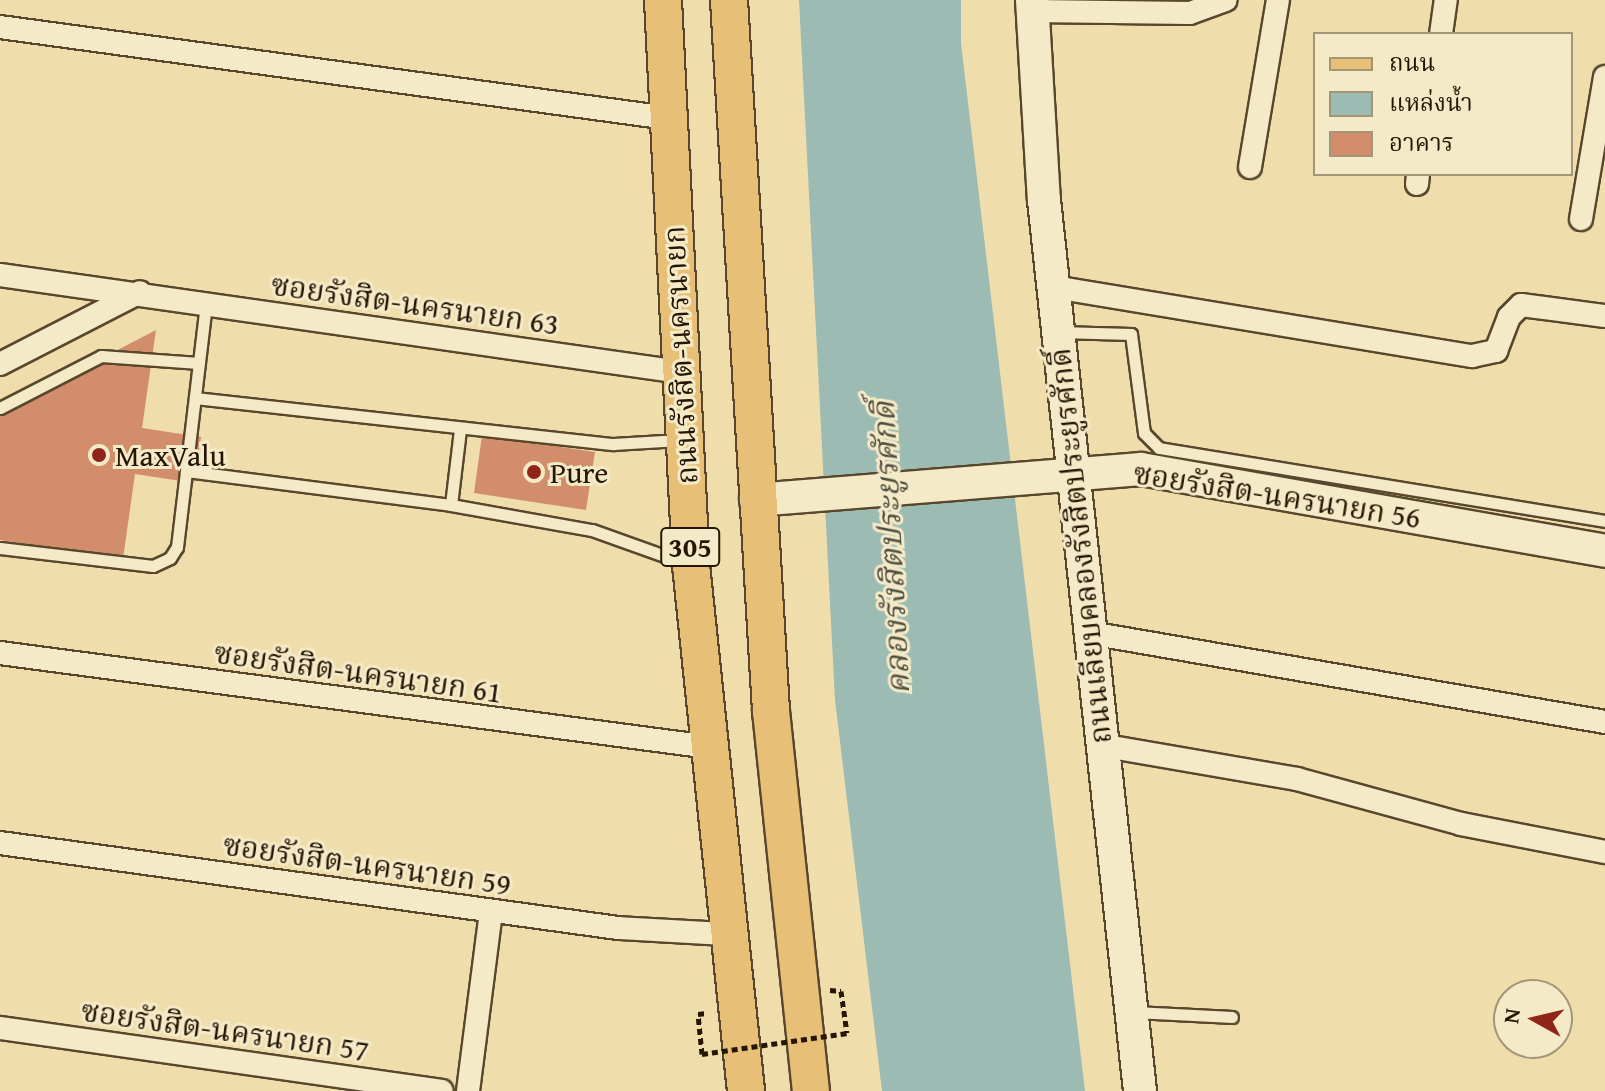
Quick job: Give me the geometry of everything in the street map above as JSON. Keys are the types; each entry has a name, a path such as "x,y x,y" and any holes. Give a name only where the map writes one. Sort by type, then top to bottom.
{"main road":[{"name":"ถนนรังสิต-นครนายก","path":"663,0 691,565 727,934 746,1091"},
{"name":"305","path":"729,0 756,500 773,726 811,1091"}],"street":[{"path":"1032,5 1190,13 1226,0"},
{"path":"1250,167 1278,0"},
{"path":"1441,32 1446,0"},
{"name":"ถนนเลียบคลองรังสิตประยูรศักดิ์","path":"1032,5 1059,332 1066,474 1090,633 1140,1091"},
{"path":"0,27 668,118"},
{"path":"1581,219 1605,77"},
{"name":"ซอยรังสิต-นครนายก 63","path":"0,275 140,292 681,372"},
{"path":"1054,287 1472,356 1496,351 1509,317 1521,305 1605,316"},
{"path":"0,364 140,292"},
{"name":"ซอยรังสิต-นครนายก 56","path":"756,500 1141,469 1605,551"},
{"path":"1090,633 1605,722"},
{"name":"ซอยรังสิต-นครนายก 61","path":"0,653 709,747"},
{"path":"1100,745 1297,779 1461,824 1605,852"},
{"name":"ซอยรังสิต-นครนายก 59","path":"0,843 618,928 727,934"},
{"path":"468,1091 491,912"},
{"name":"ซอยรังสิต-นครนายก 57","path":"0,1028 442,1091"}],"lane":[{"path":"0,548 163,564 177,547 206,303"},
{"path":"1059,332 1131,334 1144,433 1159,448 1605,521"},
{"path":"0,408 101,356 199,363"},
{"path":"195,398 613,444 684,440"},
{"path":"451,505 460,429"},
{"path":"186,471 451,505 592,530 691,565"},
{"path":"1130,1011 1232,1017"}],"path":[{"path":"702,1054 847,1033"}],"water":[{"name":"คลองรังสิตประยูรศักดิ์","path":"799,0 961,0 961,43 1085,1091 882,1091 835,700"}],"building":[{"name":"MaxValu","path":"156,330 142,428 201,437 194,483 135,474 123,559 0,540 0,411"},
{"name":"Pure","path":"482,435 595,452 586,510 474,493"}],"place":[{"name":"MaxValu","path":"99,455"},
{"name":"Pure","path":"534,472"}]}
